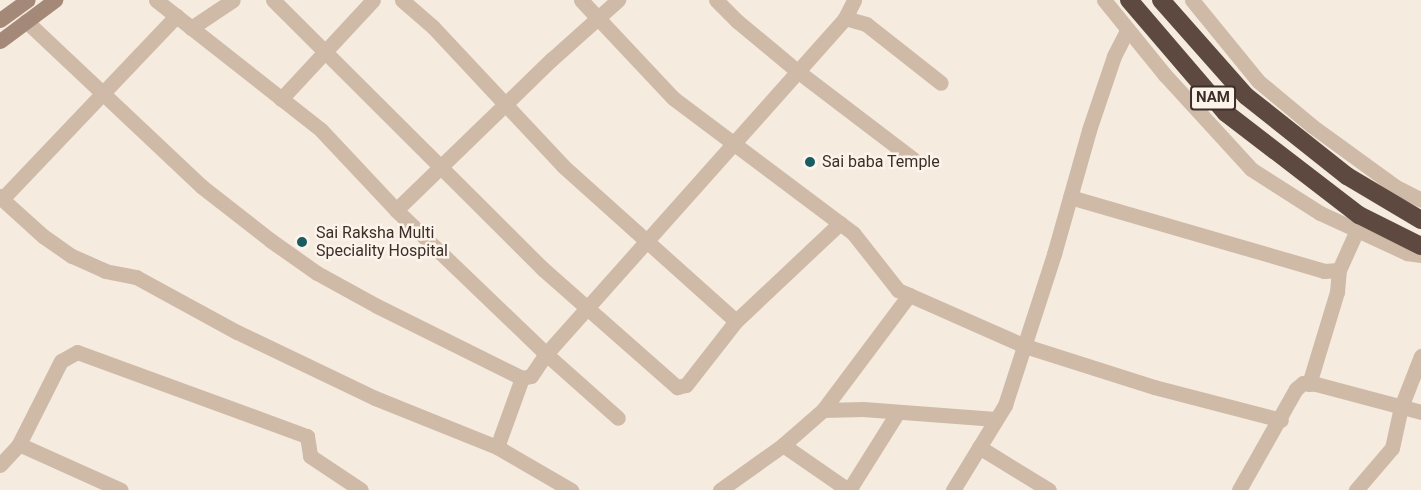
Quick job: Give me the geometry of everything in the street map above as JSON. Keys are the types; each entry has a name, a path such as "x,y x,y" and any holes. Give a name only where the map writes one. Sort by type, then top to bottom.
{"highway":[{"name":"NAM","path":"1129,0 1226,113 1359,215 1421,246"},
{"name":"NAM","path":"1161,0 1246,96 1347,176 1421,220"}],"main road":[{"path":"0,20 28,0"},
{"path":"0,41 55,0"}],"street":[{"path":"156,0 321,130 396,210 546,354 618,418"},
{"path":"190,28 233,0"},
{"path":"273,0 543,269 677,387 686,385 736,321 840,223"},
{"path":"281,99 373,0"},
{"path":"402,0 433,27 563,166 736,321"},
{"path":"581,0 673,99 853,233 898,290 1025,346 1154,387 1281,420"},
{"path":"396,210 618,0"},
{"path":"716,0 736,21 796,70 913,159"},
{"path":"26,21 201,186 317,273 377,306 522,378 531,376 546,354 734,146 796,70 845,18 854,0"},
{"path":"1104,0 1127,31 1251,170 1320,213 1407,253 1421,255"},
{"path":"1192,0 1258,81 1312,126 1396,187 1421,200"},
{"path":"176,16 1,197 43,236 72,256 105,271 136,277 237,332 375,398 497,447 571,490"},
{"path":"845,18 866,24 941,83"},
{"path":"953,490 1005,405 1103,88 1114,56 1127,31"},
{"path":"1070,197 1324,271 1339,270"},
{"path":"1309,384 1337,292 1339,270 1357,230"},
{"path":"720,490 783,445 823,410 909,295"},
{"path":"0,465 61,361 77,352 307,436 310,456 361,490"},
{"path":"1356,490 1392,448 1401,407 1421,356"},
{"path":"497,447 522,378"},
{"path":"1239,490 1281,420 1296,389 1303,383 1421,412"},
{"path":"823,410 898,411 996,419"},
{"path":"783,445 848,490 898,411"},
{"path":"979,447 1048,490"},
{"path":"10,449 30,448 54,462 121,490"}],"place":[{"name":"Sai baba Temple","path":"810,162"},
{"name":"Sai Raksha Multi Speciality Hospital","path":"302,242"}]}
